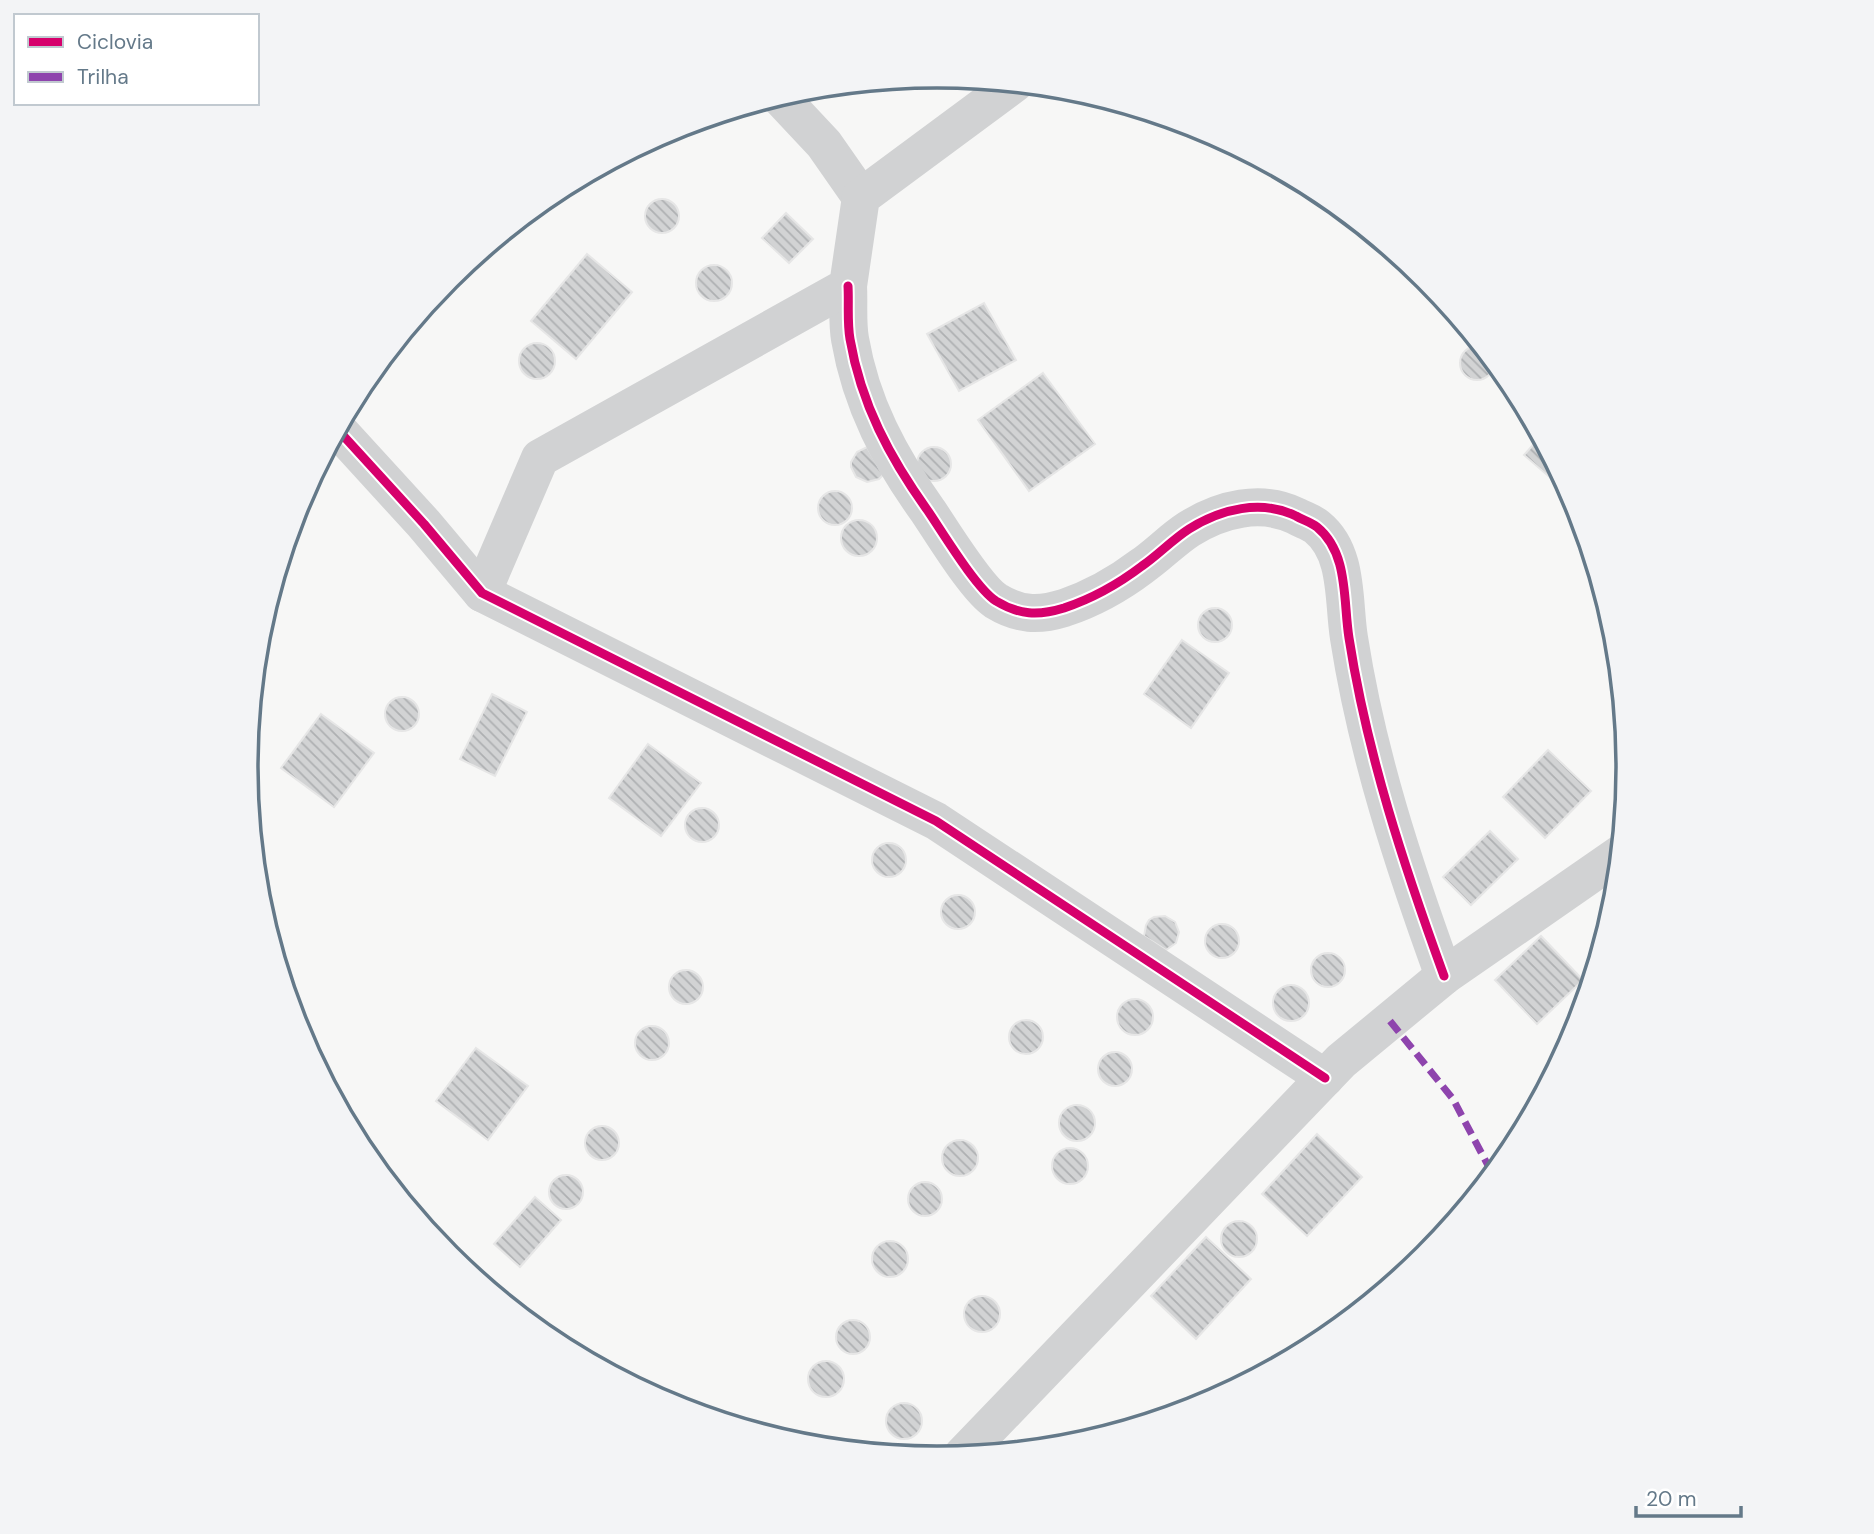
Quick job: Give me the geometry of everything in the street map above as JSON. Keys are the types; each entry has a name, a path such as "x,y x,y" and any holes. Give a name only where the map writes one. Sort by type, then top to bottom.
{"street":[{"path":"861,197 1004,91"},
{"path":"787,105 824,144 861,197 849,286 849,337 862,391 880,437 967,569 993,599 1018,613 1049,612 1093,598 1141,567 1189,529 1232,509 1260,506 1287,512 1316,526 1330,541 1340,563 1354,670 1381,788 1444,976"},
{"path":"482,593 540,458 849,286"},
{"path":"344,436 424,524 482,593 936,821 1325,1078"},
{"path":"972,1445 1342,1061 1444,976 1610,861"}],"building":[{"path":"662,199 674,204 679,216 674,228 662,233 650,228 645,216 650,204"},
{"path":"786,213 813,239 789,263 762,238"},
{"path":"587,254 632,292 576,359 531,321"},
{"path":"714,265 726,271 732,283 726,295 714,301 702,295 696,283 702,271"},
{"path":"984,303 1016,360 959,391 927,334"},
{"path":"537,343 549,349 555,361 549,373 537,379 525,373 519,361 525,349"},
{"path":"1470,347 1491,373 1484,379 1470,379 1461,370 1461,356"},
{"path":"1043,373 1095,444 1029,491 978,420"},
{"path":"1534,444 1552,479 1524,455"},
{"path":"867,447 883,475 867,482 856,477 851,462 857,452"},
{"path":"934,447 946,452 951,464 946,476 934,481 922,476 917,464 922,452"},
{"path":"835,491 847,496 852,508 847,520 835,525 823,520 818,508 823,496"},
{"path":"859,520 871,526 877,538 871,550 859,556 847,550 841,538 847,526"},
{"path":"1215,608 1227,613 1232,625 1227,637 1215,642 1203,637 1198,625 1203,613"},
{"path":"1182,640 1229,673 1191,728 1144,694"},
{"path":"492,694 527,712 495,776 460,759"},
{"path":"402,697 414,702 419,714 414,726 402,731 390,726 385,714 390,702"},
{"path":"321,714 374,753 334,807 281,768"},
{"path":"648,744 701,783 661,836 609,798"},
{"path":"1548,750 1591,791 1545,838 1503,797"},
{"path":"702,808 714,813 719,825 714,837 702,842 690,837 685,825 690,813"},
{"path":"1490,831 1518,859 1471,905 1443,877"},
{"path":"889,843 901,848 906,860 901,872 889,877 877,872 872,860 877,848"},
{"path":"958,895 970,900 975,912 970,924 958,929 946,924 941,912 946,900"},
{"path":"1165,916 1175,922 1179,932 1176,943 1166,950 1144,936 1149,920"},
{"path":"1222,924 1234,929 1239,941 1234,953 1222,958 1210,953 1205,941 1210,929"},
{"path":"1541,936 1582,979 1537,1024 1495,980"},
{"path":"1328,953 1340,958 1345,970 1340,982 1328,987 1316,982 1311,970 1316,958"},
{"path":"686,970 698,975 703,987 698,999 686,1004 674,999 669,987 674,975"},
{"path":"1291,985 1303,991 1309,1003 1303,1015 1291,1021 1279,1015 1273,1003 1279,991"},
{"path":"1135,999 1147,1005 1153,1017 1147,1029 1135,1035 1123,1029 1117,1017 1123,1005"},
{"path":"1026,1020 1038,1025 1043,1037 1038,1049 1026,1054 1014,1049 1009,1037 1014,1025"},
{"path":"652,1026 664,1031 669,1043 664,1055 652,1060 640,1055 635,1043 640,1031"},
{"path":"476,1048 528,1086 488,1140 436,1101"},
{"path":"1115,1052 1127,1057 1132,1069 1127,1081 1115,1086 1103,1081 1098,1069 1103,1057"},
{"path":"1077,1105 1089,1111 1095,1123 1089,1135 1077,1141 1065,1135 1059,1123 1065,1111"},
{"path":"602,1126 614,1131 619,1143 614,1155 602,1160 590,1155 585,1143 590,1131"},
{"path":"1317,1134 1362,1177 1307,1236 1262,1194"},
{"path":"960,1140 972,1146 978,1158 972,1170 960,1176 948,1170 942,1158 948,1146"},
{"path":"1070,1148 1082,1154 1088,1166 1082,1178 1070,1184 1058,1178 1052,1166 1058,1154"},
{"path":"566,1175 578,1180 583,1192 578,1204 566,1209 554,1204 549,1192 554,1180"},
{"path":"925,1182 937,1187 942,1199 937,1211 925,1216 913,1211 908,1199 913,1187"},
{"path":"535,1197 561,1220 520,1267 494,1244"},
{"path":"1239,1221 1251,1227 1257,1239 1251,1251 1239,1257 1227,1251 1221,1239 1227,1227"},
{"path":"1206,1237 1251,1279 1196,1339 1151,1296"},
{"path":"890,1241 902,1247 908,1259 902,1271 890,1277 878,1271 872,1259 878,1247"},
{"path":"982,1296 994,1302 1000,1314 994,1326 982,1332 970,1326 964,1314 970,1302"},
{"path":"853,1320 865,1325 870,1337 865,1349 853,1354 841,1349 836,1337 841,1325"},
{"path":"826,1361 838,1367 844,1379 838,1391 826,1397 814,1391 808,1379 814,1367"},
{"path":"904,1403 916,1409 922,1421 916,1433 904,1439 892,1433 886,1421 892,1409"}],"marked path":[{"path":"1390,1021 1453,1099 1488,1165"}],"cycle path":[{"path":"848,286 849,333 855,363 861,386 879,430 901,471 960,559 979,585 1004,606 1037,613 1055,611 1085,600 1148,562 1189,529 1214,516 1241,509 1255,507 1283,511 1317,527 1327,538 1335,550 1343,578 1349,638 1376,767 1401,851 1444,976"},
{"path":"344,436 424,524 482,593 936,821 1325,1078"}]}
